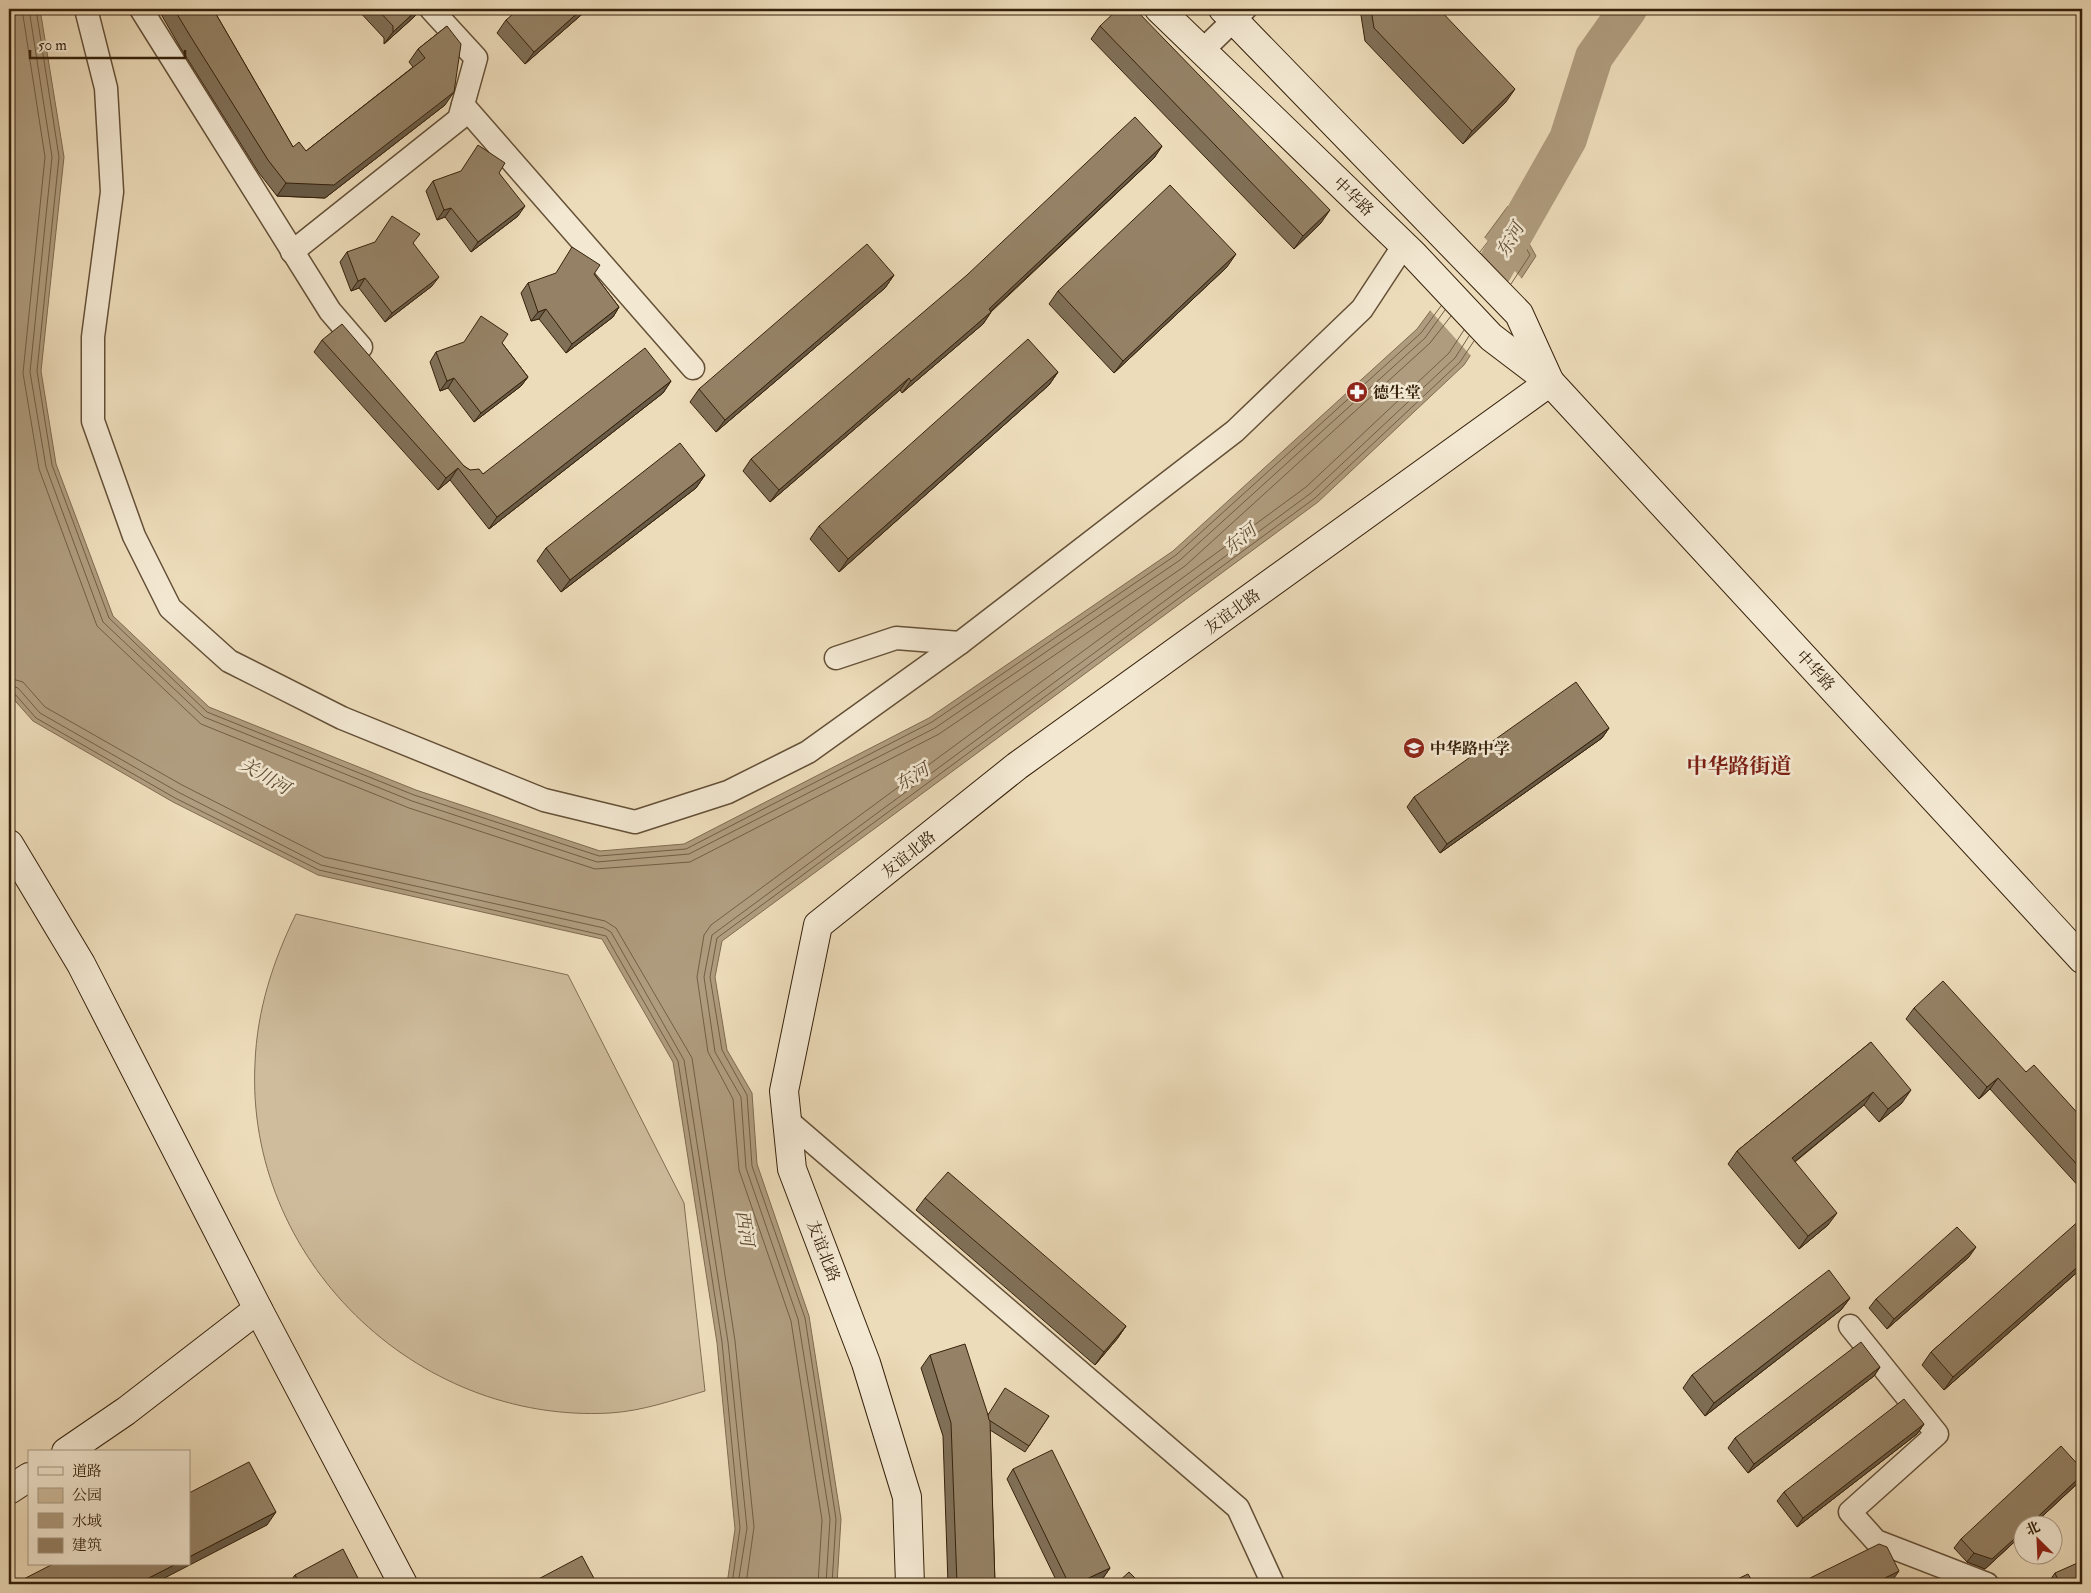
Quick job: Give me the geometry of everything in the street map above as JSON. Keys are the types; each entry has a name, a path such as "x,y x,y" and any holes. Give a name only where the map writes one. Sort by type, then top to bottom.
{"street":[{"path":"86,9 106,88 112,192 93,337 93,421 134,536 170,608 229,661 342,718 544,800 635,822 728,792 808,752 960,643 1236,431 1362,308 1408,249"},
{"path":"141,9 330,311 375,364"},
{"path":"292,252 459,119 476,58 431,9"},
{"name":"中华路","path":"1159,9 1204,49 1408,249 1491,337 1550,382 2082,959"},
{"path":"1204,49 1234,12"},
{"name":"中华路","path":"1234,12 1520,314 1550,382"},
{"path":"463,105 693,368"},
{"name":"友谊北路","path":"910,1584 907,1497 866,1363 792,1168 784,1091 818,925 1017,766 1550,382"},
{"path":"836,658 896,638 960,643"},
{"path":"9,844 81,964 258,1309 403,1584"},
{"path":"787,1120 1238,1508 1273,1584"},
{"path":"69,1450 126,1411 258,1309"},
{"path":"1850,1326 1937,1434 1850,1512 1876,1541 1987,1584"},
{"path":"9,1490 28,1478"}],"green space":[{"path":"296,914 568,975 684,1203 705,1391 658,1405 622,1412 538,1409 471,1390 409,1359 356,1315 312,1262 279,1202 259,1134 255,1063 259,1024 273,968"}],"water":[{"path":"9,9 40,9 64,157 41,371 56,464 113,616 209,707 416,790 600,851 684,844 929,718 1173,551 1417,329 1508,206 1536,256 1464,365 1318,502 722,941 715,977 727,1050 752,1093 757,1164 809,1316 841,1519 837,1584 727,1584 735,1529 717,1343 673,1062 602,939 318,875 173,802 33,721 9,694"}],"pier":[{"path":"1483,236 1523,280 1472,357 1429,309"}],"building":[{"path":"174,9 213,9 293,147 299,142 306,151 425,58 418,49 447,26 461,44 454,92 334,185 286,183 268,160"},
{"path":"377,9 418,9 393,32 393,26"},
{"path":"519,9 582,9 534,52 506,20"},
{"path":"1118,9 1135,9 1330,210 1303,236 1100,26"},
{"path":"1371,9 1439,9 1515,89 1472,131 1374,28"},
{"path":"1135,117 1162,146 989,309 991,312 911,381 909,378 779,490 751,459 967,275"},
{"path":"478,145 505,163 499,173 525,206 478,242 451,208 444,210 433,181 461,171"},
{"path":"1170,185 1236,254 1123,361 1058,291"},
{"path":"392,216 420,234 413,243 439,277 392,313 365,278 358,281 347,252 375,242"},
{"path":"867,244 894,275 725,420 699,389"},
{"path":"572,247 600,265 594,274 619,307 572,344 546,309 538,312 528,283 556,273"},
{"path":"481,316 508,334 502,343 528,377 481,413 454,378 447,381 436,352 464,342"},
{"path":"342,324 464,466 470,470 479,469 483,474 645,348 671,381 497,517 458,468 446,478 322,340"},
{"path":"1028,339 1058,372 848,559 819,526"},
{"path":"680,443 705,475 570,580 546,548"},
{"path":"1576,682 1609,728 1447,844 1414,797"},
{"path":"1943,981 2026,1072 2034,1065 2082,1118 2082,1170 1998,1078 1987,1087 1914,1008"},
{"path":"1871,1042 1911,1090 1888,1109 1873,1092 1792,1158 1837,1213 1808,1236 1737,1151"},
{"path":"948,1172 1126,1326 1104,1352 925,1198"},
{"path":"2081,1219 2082,1263 1953,1377 1931,1352"},
{"path":"1957,1227 1976,1247 1894,1319 1876,1299"},
{"path":"1829,1270 1850,1298 1714,1403 1692,1375"},
{"path":"1861,1342 1880,1367 1754,1464 1735,1438"},
{"path":"965,1344 990,1421 995,1584 957,1584 951,1423 930,1355"},
{"path":"1005,1388 1049,1416 1029,1446 989,1420 988,1415"},
{"path":"1904,1399 1924,1424 1803,1518 1784,1492"},
{"path":"2061,1446 2082,1469 2082,1475 2039,1516 2014,1516 2014,1539 1992,1559 1974,1553 1961,1539"},
{"path":"1052,1450 1110,1568 1076,1584 1069,1584 1013,1469"},
{"path":"249,1462 276,1512 190,1556 190,1492"},
{"path":"1879,1544 1887,1547 1899,1571 1873,1584 1798,1584"},
{"path":"343,1549 361,1584 300,1584 295,1575"},
{"path":"582,1556 597,1584 529,1584"},
{"path":"2082,1561 2082,1584 2060,1584 2055,1573"},
{"path":"49,1566 172,1566 137,1584 14,1584"},
{"path":"1129,1572 1141,1584 1116,1584"},
{"path":"1748,1574 1754,1584 1727,1584"}],"waterway":[{"name":"东河","path":"1494,269 1568,139 1594,57 1628,9"}],"place":[{"name":"德生堂","path":"1357,392"},
{"name":"中华路中学","path":"1414,748"}],"district":[{"name":"中华路街道","path":"1739,766"}],"water label":[{"name":"关川河","path":"265,776"},
{"name":"西河","path":"745,1228"}]}
